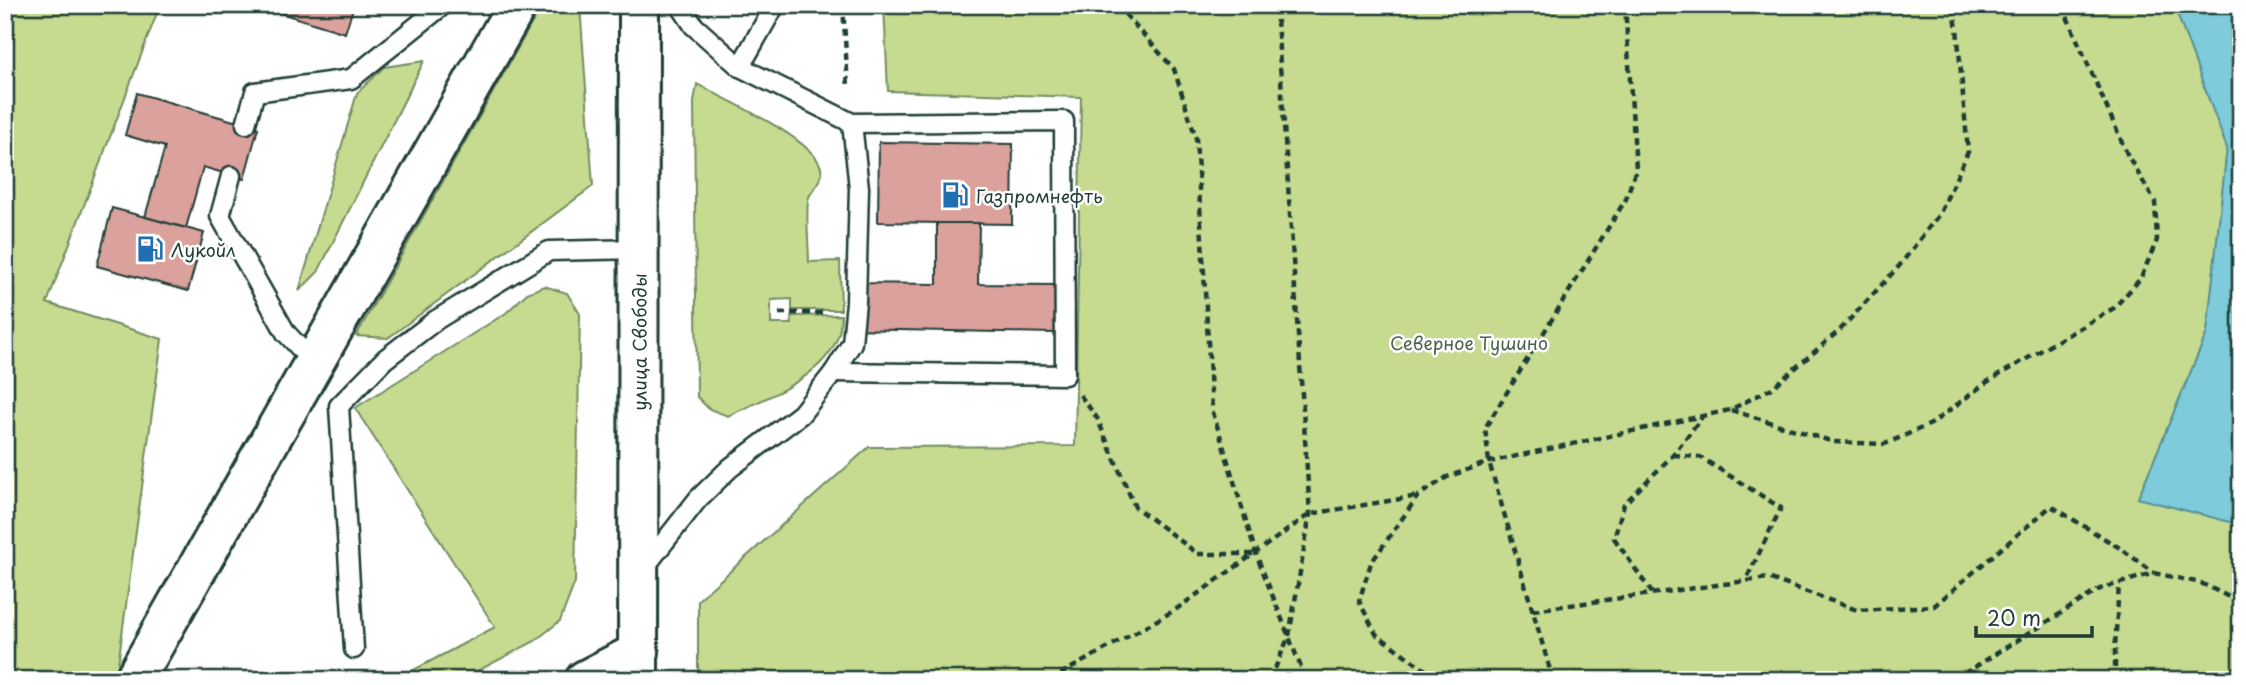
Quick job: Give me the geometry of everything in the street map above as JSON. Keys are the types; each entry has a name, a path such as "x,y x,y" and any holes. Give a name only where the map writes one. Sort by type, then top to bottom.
{"main road":[{"path":"134,680 517,5"},
{"name":"улица Свободы","path":"639,5 639,666"},
{"path":"585,680 639,666"}],"lane":[{"path":"246,124 255,92 351,79 443,5"},
{"path":"680,5 694,26 740,67 852,123 1064,121 1065,375 834,372"},
{"path":"740,67 775,5"},
{"path":"638,577 706,491 730,467 801,414 834,372 852,343 859,188 852,123"},
{"path":"231,176 220,216 286,333 313,362"},
{"path":"354,649 339,406 385,359 436,320 549,251 640,249"}],"path":[{"path":"843,5 852,123"},
{"path":"1117,5 1174,69 1196,138 1212,409 1256,554 1306,680"},
{"path":"1270,680 1289,636 1310,514 1276,5"},
{"path":"1553,680 1489,462 1485,428 1626,199 1636,169 1625,5"},
{"path":"1449,680 1427,671 1376,634 1359,601 1371,563 1418,496 1447,477 1489,462 1730,410 1772,388 1840,330 1900,265 1940,213 1968,152 1953,5"},
{"path":"1730,410 1834,442 1885,443 1931,424 1987,382 2114,308 2141,278 2157,240 2155,202 2128,156 2068,19 2066,5"},
{"path":"779,313 855,312"},
{"path":"1065,375 1097,418 1135,507 1198,554 1256,554"},
{"path":"1652,593 1614,538 1624,504 1673,455 1703,416"},
{"path":"1673,455 1700,457 1781,508 1746,580"},
{"path":"1050,680 1175,610 1310,514 1418,496"},
{"path":"1533,610 1768,578 1857,610 1934,606 2051,506 2120,548 2154,573 2201,583 2233,599 2241,612"},
{"path":"1954,680 2100,589 2154,573"},
{"path":"2115,680 2119,583"}],"green space":[{"path":"5,5 160,5 47,303 162,339 117,672 113,680 5,680"},
{"path":"542,5 580,5 593,186 388,338 356,336"},
{"name":"Северное Тушино","path":"884,5 2174,5 2227,148 2207,333 2138,498 2239,524 2241,680 698,680 698,600 869,447 1075,446 1081,97 888,91"},
{"path":"424,61 318,272 299,291 357,93 384,67"},
{"path":"697,84 767,121 803,145 815,157 822,173 808,202 809,262 840,261 841,310 792,310 792,299 771,300 771,324 792,324 791,316 841,315 838,335 830,352 801,379 728,416 709,409 697,397 694,102"},
{"path":"544,286 567,293 580,314 575,582 560,621 535,641 460,680 395,680 495,627 355,408 506,313 527,293"}],"water":[{"path":"2174,5 2241,5 2241,530 2238,524 2138,498 2207,333 2227,148"}],"building":[{"path":"275,5 354,5 345,33 274,11"},
{"path":"137,93 258,128 244,179 203,167 186,228 145,217 165,147 125,135"},
{"path":"879,142 1013,144 1012,224 878,222"},
{"name":"Лукойл","path":"112,208 204,233 188,291 97,266"},
{"path":"937,223 979,223 978,284 1055,285 1055,333 849,329 850,283 937,284"}],"place":[{"name":"Газпромнефть","path":"955,195"},
{"name":"Лукойл","path":"150,249"}]}
